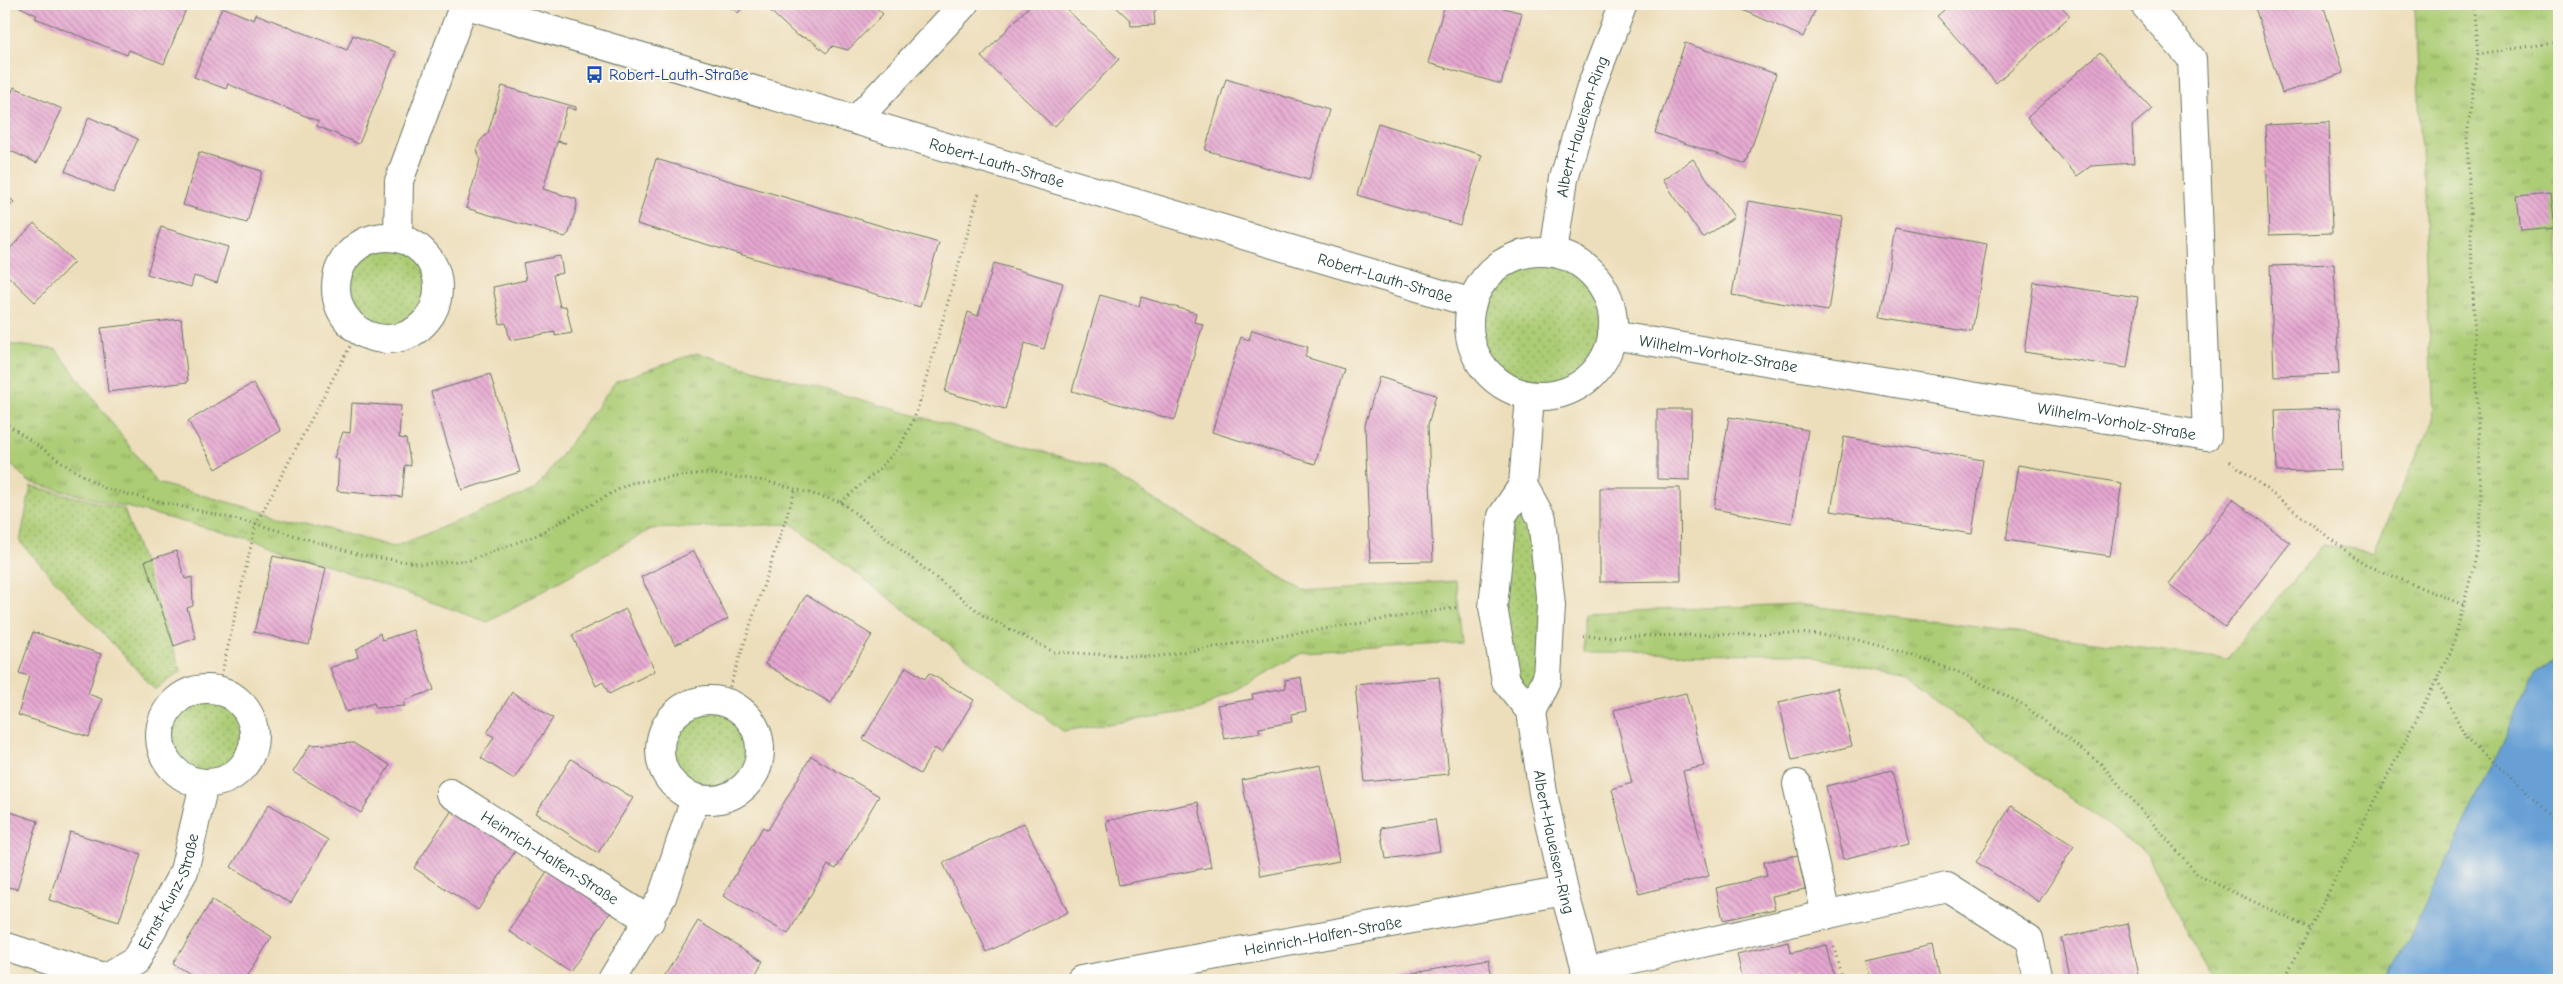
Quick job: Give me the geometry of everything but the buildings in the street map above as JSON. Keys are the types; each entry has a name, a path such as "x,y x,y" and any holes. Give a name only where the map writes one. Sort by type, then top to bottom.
{"street":[{"name":"Robert-Lauth-Straße","path":"398,237 399,181 464,4 1472,303"},
{"path":"856,120 964,4"},
{"name":"Albert-Haueisen-Ring","path":"1553,253 1564,178 1591,87 1623,4"},
{"name":"Wilhelm-Vorholz-Straße","path":"1612,335 2208,436 2192,59 2144,4"},
{"path":"382,236 398,237 415,244 428,256 436,272 439,289 435,307 426,322 411,333 394,339 377,339 358,331 348,322 339,308 335,292 336,276 342,261 352,248 367,240 382,236"},
{"path":"1532,252 1553,253 1583,265 1595,276 1610,303 1612,335 1608,351 1601,365 1583,382 1562,394 1530,396 1510,390 1493,378 1480,363 1470,337 1468,323 1472,303 1481,284 1495,268 1512,258 1532,252"},
{"path":"1523,485 1542,519 1551,606 1547,678 1531,712 1506,681 1493,607 1502,516 1523,485 1530,396"},
{"path":"204,689 218,690 234,697 245,708 252,722 254,737 252,752 244,766 233,776 219,783 204,784 188,781 175,772 165,760 159,744 160,728 165,713 175,701 188,692 204,689"},
{"path":"707,699 725,701 739,708 754,726 761,749 759,765 746,785 726,799 710,801 695,799 679,791 668,778 661,761 660,744 665,727 676,713 690,704 707,699"},
{"name":"Albert-Haueisen-Ring","path":"1531,712 1543,793 1564,891 1587,975 1826,914 1947,887 2029,939 2038,980"},
{"name":"Ernst-Kunz-Straße","path":"4,946 105,979 135,961 184,871 204,784"},
{"path":"1798,784 1826,914"},
{"name":"Heinrich-Halfen-Straße","path":"450,793 650,920"},
{"path":"612,980 650,920 662,896 695,799"},
{"name":"Heinrich-Halfen-Straße","path":"1081,980 1564,891"}],"path":[{"path":"2284,980 2452,650 2476,553 2481,497 2466,135 2478,54 2473,4"},
{"path":"2478,54 2559,42"},
{"path":"841,502 876,472 901,444 916,414 989,159"},
{"path":"218,690 256,524 358,331"},
{"path":"4,422 70,468 106,489 256,524 361,555 422,564 470,560 538,535 630,483 704,473 766,481 841,502 984,616 1054,652 1153,657 1459,607"},
{"path":"2208,436 2225,457 2362,564 2464,604"},
{"path":"725,701 796,488"},
{"path":"1578,637 1801,633 1850,638 1898,651 1961,674 2022,704 2101,764 2198,875 2310,928"},
{"path":"2436,679 2467,740 2520,783 2559,825"}],"green space":[{"path":"2411,4 2559,4 2559,980 2211,980 2147,853 1902,677 1802,654 1584,653 1584,613 1797,604 2227,659 2323,545 2373,551 2433,420 2415,9"},
{"path":"387,237 407,240 416,245 430,259 435,268 438,288 435,308 430,317 416,331 407,336 387,339 367,336 358,331 344,317 339,308 336,288 339,268 344,259 358,245 367,240"},
{"path":"1541,252 1569,257 1592,273 1608,296 1613,324 1608,352 1592,375 1569,391 1541,396 1513,391 1490,375 1474,352 1469,324 1474,296 1490,273 1513,257"},
{"path":"4,344 56,349 157,483 394,547 536,489 616,381 697,353 1104,469 1303,591 1456,581 1462,643 1304,652 1198,710 1063,731 792,524 651,529 488,622 261,542 29,482 4,458"},
{"path":"1523,485 1551,606 1531,712 1493,607"},
{"path":"31,486 124,509 181,671 155,690 20,542"},
{"path":"207,689 225,692 240,703 251,718 254,736 251,754 240,769 225,780 207,783 189,780 174,769 163,754 160,736 163,718 174,703 189,692"},
{"path":"710,700 729,703 746,714 757,731 760,750 757,769 746,786 729,797 710,800 691,797 674,786 663,769 660,750 663,731 674,714 691,703"}],"water":[{"path":"2559,657 2559,980 2390,980 2536,671"}],"place":[{"name":"Robert-Lauth-Straße","path":"595,74"}]}
